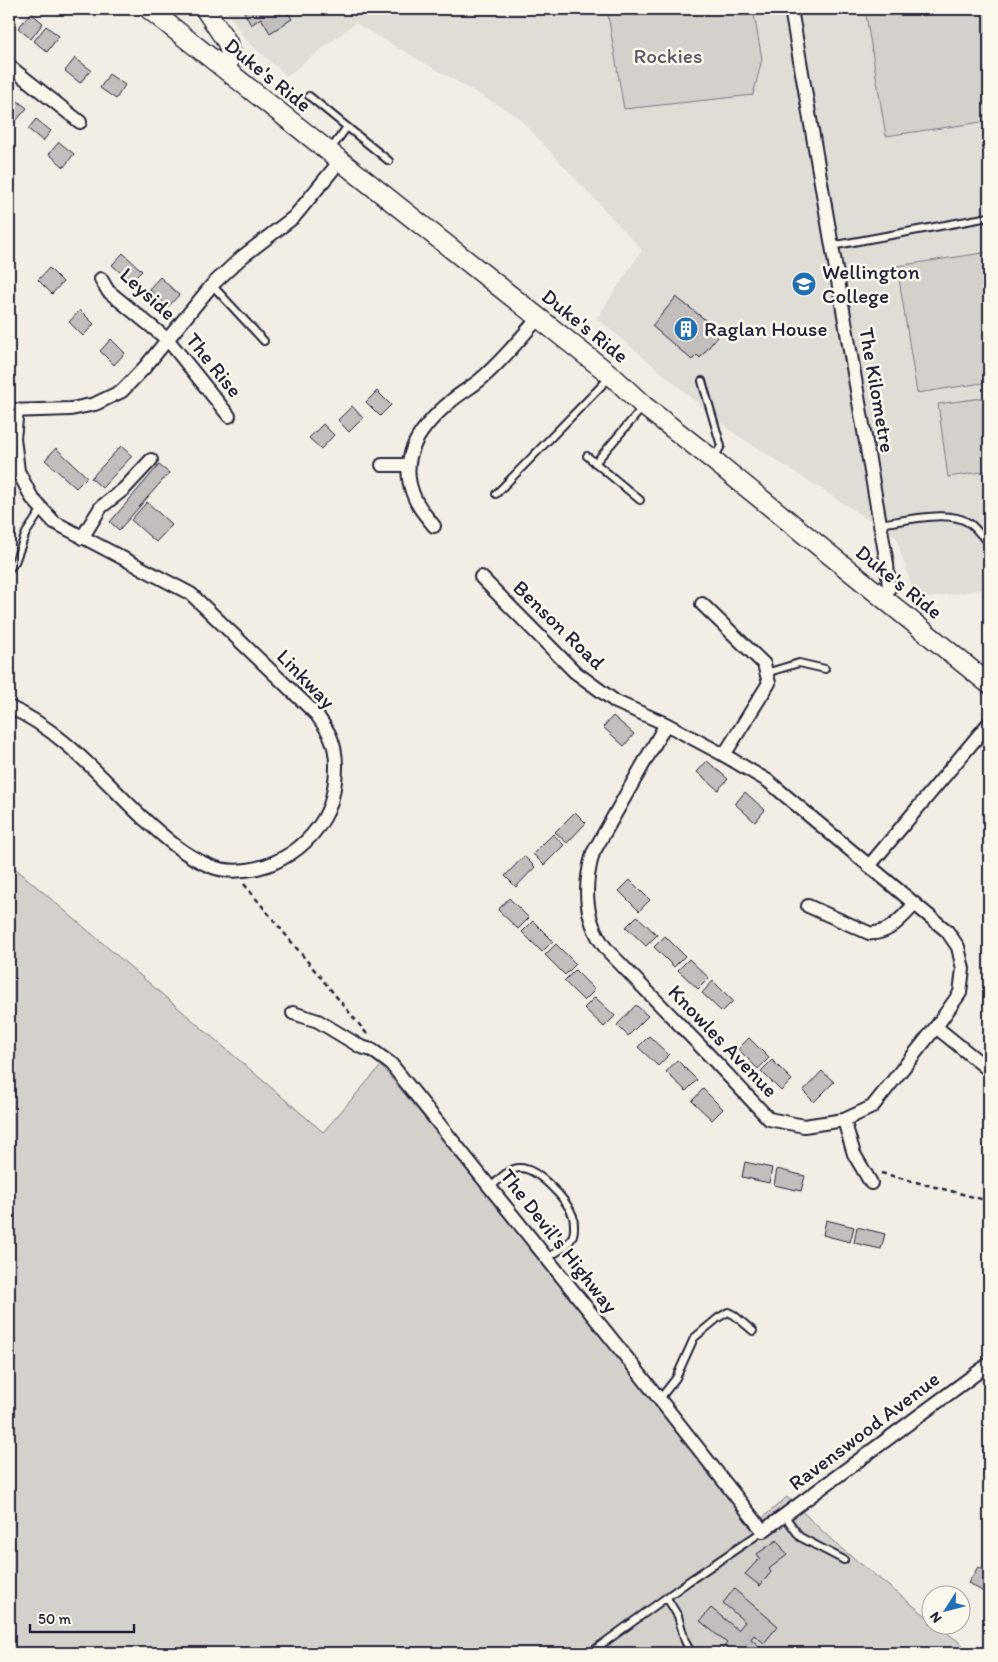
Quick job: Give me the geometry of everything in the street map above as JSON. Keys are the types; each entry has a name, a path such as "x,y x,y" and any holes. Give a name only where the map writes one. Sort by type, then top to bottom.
{"main road":[{"name":"Duke's Ride","path":"149,9 539,317 612,376 644,406 989,684"},
{"path":"205,9 227,42 230,54 226,69"}],"street":[{"name":"The Kilometre","path":"791,9 887,564 889,588 884,600"},
{"path":"9,66 80,122"},
{"path":"13,411 71,409 95,404 122,391 168,340 212,285 242,257 294,216 334,157"},
{"name":"Leyside","path":"101,278 108,291 168,340"},
{"path":"434,526 412,493 408,465 411,447 428,422 451,401 480,380 509,353 539,317"},
{"name":"The Rise","path":"168,340 229,416"},
{"name":"Linkway","path":"9,706 23,713 61,739 166,839 188,854 211,866 232,870 252,868 276,862 292,854 308,840 330,804 336,768 331,738 317,715 191,594 54,522 32,498 18,471 13,411"},
{"path":"82,538 101,507 124,489 151,460"},
{"path":"382,465 408,465"},
{"name":"Benson Road","path":"481,577 575,672 616,702 666,724"},
{"path":"702,604 764,664 768,683 724,754"},
{"path":"870,866 989,722"},
{"name":"Knowles Avenue","path":"666,724 724,754 768,781 947,930 958,947 963,969 960,993 936,1027 872,1108 844,1120 804,1126 769,1119 609,952 599,939 592,923 587,898 588,870 593,853 666,724"},
{"path":"808,906 875,934 890,928 915,904"},
{"name":"The Devil's Highway","path":"293,1013 318,1021 361,1047 372,1050 391,1064 660,1400 762,1531"},
{"path":"936,1027 989,1070"},
{"path":"844,1120 854,1154 871,1183"},
{"name":"Ravenswood Avenue","path":"762,1531 989,1364"}],"lane":[{"path":"309,96 389,161"},
{"path":"334,157 347,127"},
{"path":"831,246 989,217"},
{"path":"212,285 264,341"},
{"path":"496,494 612,376"},
{"path":"702,381 721,446 712,459"},
{"path":"595,463 644,406"},
{"path":"587,456 640,500"},
{"path":"9,569 15,562 26,533 42,509"},
{"path":"880,524 927,518 955,517 969,523 983,538 989,541"},
{"path":"766,673 799,663 826,669"},
{"path":"491,1188 509,1171 520,1168 531,1171 552,1187 566,1205 572,1216 574,1227 572,1238 566,1245 546,1259"},
{"path":"660,1400 676,1378 694,1338 718,1318 728,1312 734,1314 753,1331"},
{"path":"784,1516 800,1537 844,1560"},
{"path":"590,1653 762,1531"},
{"path":"667,1598 678,1616 685,1642 691,1653"}],"path":[{"path":"232,870 368,1036 372,1050"},
{"path":"862,1168 989,1200"}],"shaded area":[{"name":"Wellington College","path":"225,9 989,9 989,588 916,600 896,537 732,432 597,318 642,250 517,116 355,23 287,76 246,40"}],"green space":[{"name":"Rockies","path":"607,9 753,9 762,59 753,95 624,109"},
{"path":"865,9 989,9 989,121 886,136"},
{"path":"989,252 989,382 917,393 897,266"},
{"path":"989,397 989,471 948,477 938,404"},
{"path":"9,863 323,1132 381,1066 631,1371 761,1519 787,1497 837,1545 920,1611 920,1634 949,1634 973,1653 9,1653"}],"building":[{"path":"249,9 295,9 288,13 292,19 270,33 261,18 251,25 244,12"},
{"path":"31,13 43,23 31,39 18,28"},
{"path":"46,26 59,36 47,52 34,41"},
{"path":"75,58 91,70 80,83 65,71"},
{"path":"109,74 125,85 116,99 100,88"},
{"path":"11,96 27,108 16,121 9,114 9,99"},
{"path":"36,119 51,131 43,141 28,129"},
{"path":"59,142 74,154 64,167 49,154"},
{"path":"989,160 989,180 985,161"},
{"path":"123,253 142,271 131,282 112,265"},
{"path":"49,268 63,282 52,294 38,280"},
{"path":"160,277 179,295 168,307 149,289"},
{"name":"Raglan House","path":"676,297 721,332 700,358 697,355 692,360 652,326"},
{"path":"80,310 94,324 83,336 69,322"},
{"path":"111,339 125,353 114,365 100,351"},
{"path":"377,391 391,405 380,416 366,402"},
{"path":"352,406 363,418 349,432 338,420"},
{"path":"323,424 334,435 321,449 309,438"},
{"path":"121,446 132,456 102,488 91,478"},
{"path":"56,448 87,477 76,488 45,460"},
{"path":"159,465 169,473 119,530 110,522"},
{"path":"147,502 172,525 156,542 131,520"},
{"path":"613,716 634,734 624,746 603,727"},
{"path":"707,761 728,779 718,790 697,772"},
{"path":"745,792 765,810 755,822 735,804"},
{"path":"575,812 586,823 567,843 555,832"},
{"path":"553,834 564,845 544,865 533,854"},
{"path":"524,856 535,867 516,887 505,876"},
{"path":"630,880 650,900 639,911 619,891"},
{"path":"509,898 529,918 518,929 498,910"},
{"path":"637,916 657,935 646,946 626,927"},
{"path":"533,921 553,941 542,952 522,932"},
{"path":"665,936 685,956 674,967 654,947"},
{"path":"556,944 576,964 565,975 545,955"},
{"path":"689,959 709,978 698,989 678,970"},
{"path":"575,970 595,990 584,1001 564,981"},
{"path":"713,981 733,1001 722,1012 702,993"},
{"path":"595,997 615,1016 604,1027 584,1008"},
{"path":"636,1005 648,1016 628,1036 617,1025"},
{"path":"649,1036 669,1055 658,1066 638,1047"},
{"path":"749,1038 769,1058 758,1069 738,1049"},
{"path":"677,1060 697,1080 686,1091 666,1072"},
{"path":"772,1060 792,1080 781,1091 761,1071"},
{"path":"822,1071 834,1082 814,1102 803,1091"},
{"path":"703,1089 723,1109 712,1120 692,1101"},
{"path":"745,1162 772,1168 769,1183 742,1177"},
{"path":"777,1169 805,1176 801,1191 774,1185"},
{"path":"826,1220 854,1227 850,1242 823,1235"},
{"path":"857,1227 885,1234 881,1249 854,1243"},
{"path":"777,1540 787,1555 769,1569 771,1572 760,1586 745,1574 760,1558 757,1554"},
{"path":"978,1567 989,1574 989,1595 970,1584 968,1583"},
{"path":"734,1589 778,1626 764,1643 754,1635 751,1639 763,1649 760,1653 719,1653 727,1643 700,1621 711,1608 738,1630 745,1622 723,1603"}],"place":[{"name":"Wellington College","path":"804,284"},
{"name":"Raglan House","path":"686,329"}]}
